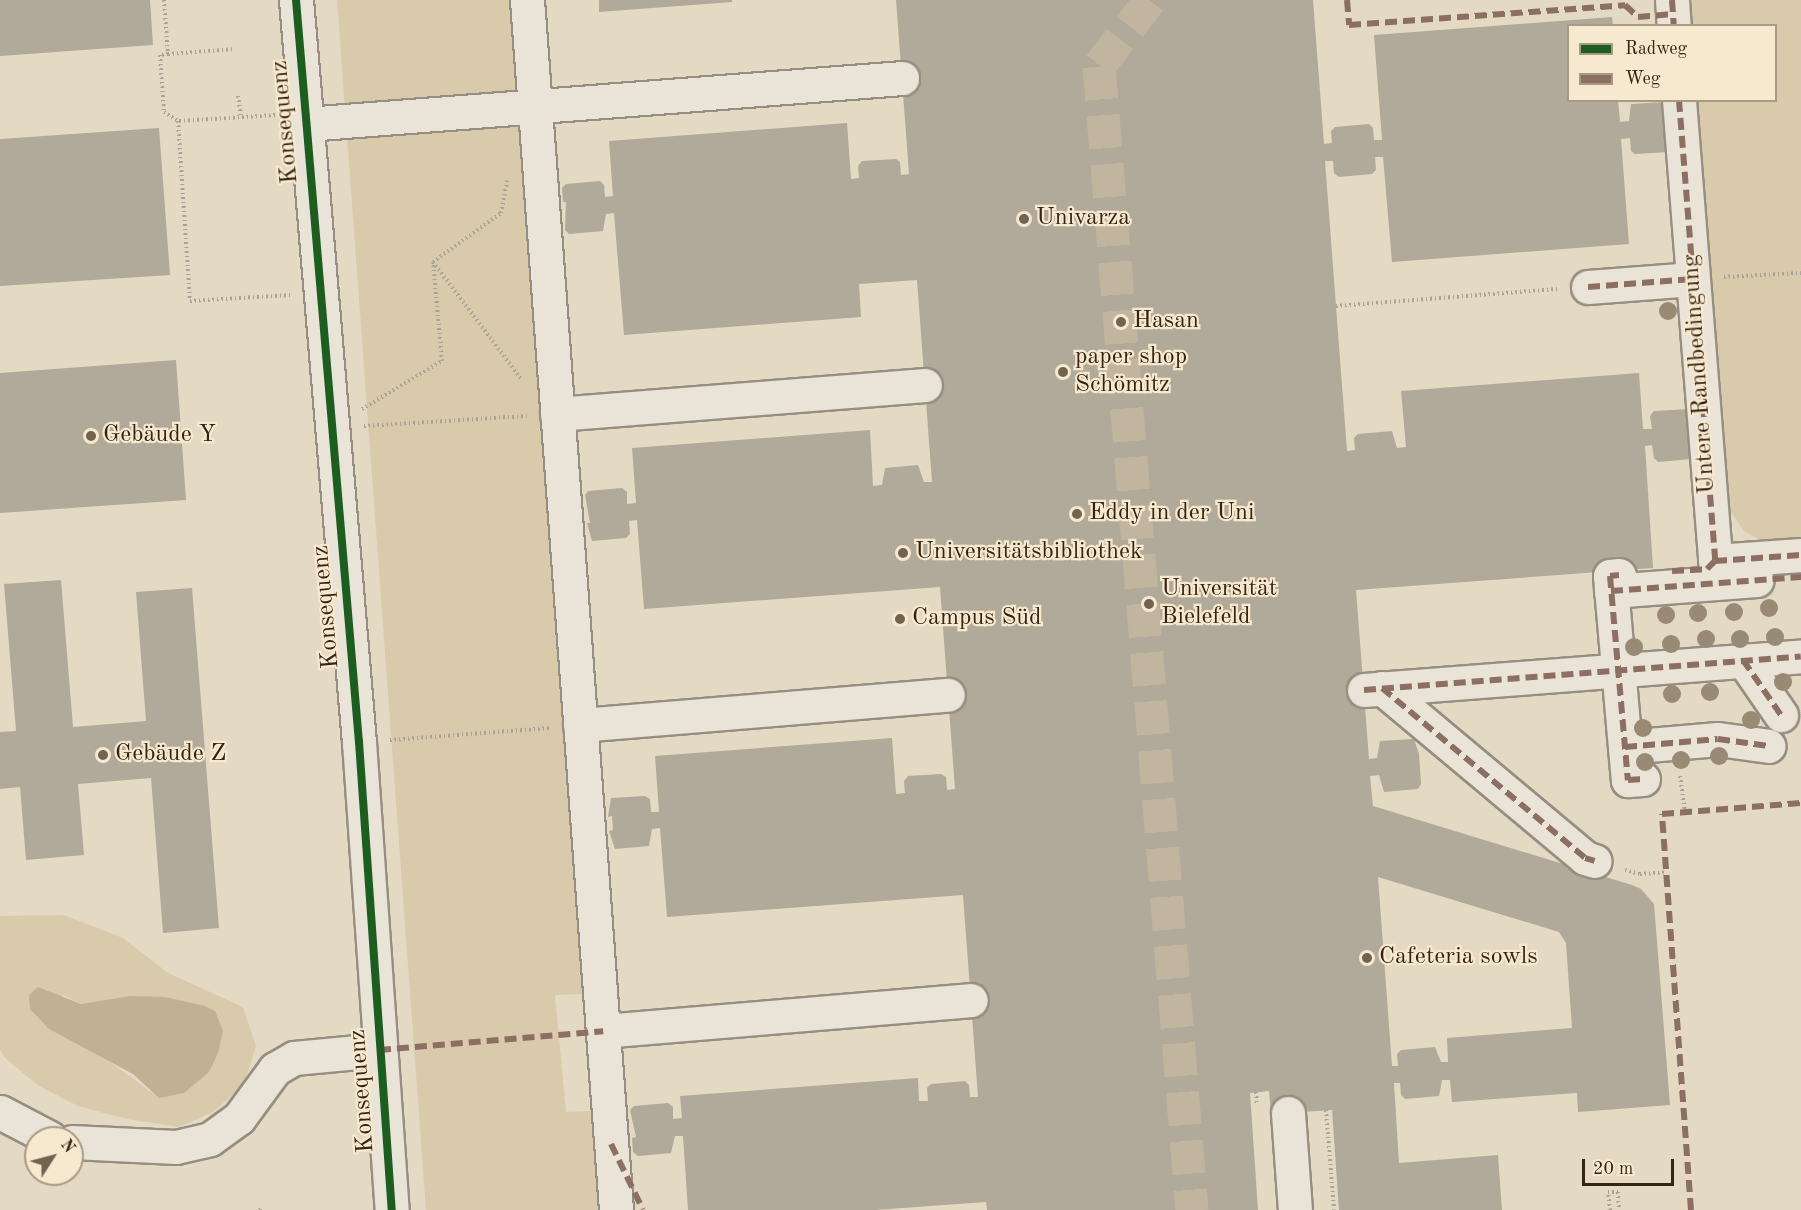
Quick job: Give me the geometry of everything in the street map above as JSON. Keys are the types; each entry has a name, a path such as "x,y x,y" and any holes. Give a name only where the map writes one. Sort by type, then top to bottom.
{"street":[{"name":"Konsequenz","path":"296,0 319,293 359,742 392,1210"},
{"path":"527,0 552,414 580,725 616,1210"},
{"path":"1672,0 1674,24"},
{"path":"305,119 535,106 902,78"},
{"name":"Untere Randbedingung","path":"1679,102 1715,561"},
{"path":"1588,287 1693,279"},
{"path":"552,414 925,385"},
{"path":"1672,571 1707,569 1715,561 1801,555"},
{"path":"1643,779 1628,780 1618,670 1615,583 1801,577"},
{"path":"1595,861 1585,858 1373,689 1801,656"},
{"path":"1743,660 1781,716"},
{"path":"580,725 948,695"},
{"path":"1625,747 1718,739 1769,746"},
{"path":"603,1031 971,1000"},
{"path":"84,1143 176,1147 210,1139 239,1118 275,1069 294,1058 379,1050"},
{"path":"0,1112 27,1126"},
{"path":"1288,1113 1295,1210"}],"path":[{"path":"164,0 168,54"},
{"path":"235,49 160,55 164,112 178,121 241,117 305,119"},
{"path":"238,96 241,117"},
{"path":"178,121 190,301 319,293"},
{"path":"433,262 501,213 507,178"},
{"path":"433,262 552,414"},
{"path":"331,428 442,361 433,262"},
{"path":"1693,279 1801,273"},
{"path":"1336,306 1588,287"},
{"path":"331,428 552,414"},
{"path":"359,742 580,725"},
{"path":"1678,776 1682,776 1685,812"},
{"path":"1636,873 1666,872"},
{"path":"1326,1110 1334,1210"},
{"path":"1610,1210 1608,1192 1618,1192 1619,1210"}],"shaded area":[{"path":"337,0 512,0 584,994 555,995 566,1112 592,1111 599,1210 426,1210"},
{"path":"1689,0 1801,0 1801,545 1785,547 1762,541 1745,532 1730,511 1697,102 1777,102 1777,24 1691,24"},
{"path":"64,915 123,938 168,973 243,1007 256,1046 244,1085 213,1112 179,1127 127,1119 78,1106 39,1086 5,1058 0,1050 0,916","holes":["61,994 81,1004 146,997 159,1098 109,1061"]},
{"path":"38,987 81,1004 130,996 165,997 205,1006 215,1011 223,1031 218,1053 209,1072 184,1093 159,1098 133,1074 49,1029 30,1009 29,995"}],"building":[{"path":"0,0 150,0 153,45 0,56"},
{"path":"599,0 732,0 732,2 599,12"},
{"name":"Universität Bielefeld","path":"896,0 1313,0 1324,144 1332,143 1331,131 1335,127 1369,124 1373,128 1374,140 1382,140 1374,35 1612,17 1613,24 1567,24 1567,102 1618,102 1620,122 1629,121 1631,104 1665,102 1669,152 1635,154 1631,151 1630,138 1621,139 1629,244 1392,262 1383,157 1375,157 1376,170 1372,174 1339,177 1334,173 1333,161 1325,161 1347,451 1355,450 1354,438 1358,434 1392,431 1397,448 1406,447 1401,391 1639,373 1643,429 1652,429 1650,416 1654,411 1688,409 1692,459 1658,462 1654,458 1652,445 1645,446 1653,568 1356,590 1369,759 1377,758 1380,741 1414,739 1419,754 1421,784 1418,789 1384,792 1379,775 1370,776 1373,806 1641,889 1654,904 1670,1105 1578,1112 1577,1093 1452,1102 1450,1080 1442,1080 1439,1096 1405,1099 1401,1095 1400,1083 1394,1083 1399,1163 1498,1155 1502,1210 1339,1210 1332,1110 1271,1114 1269,1091 1250,1093 1258,1210 987,1210 986,1202 875,1210 688,1210 683,1136 675,1136 671,1153 638,1156 633,1152 632,1138 636,1137 630,1110 634,1106 668,1103 673,1107 673,1119 682,1118 680,1096 918,1078 919,1101 928,1101 927,1088 931,1084 965,1081 969,1085 970,1097 978,1097 963,895 667,917 660,828 652,829 649,846 615,849 609,831 613,830 612,816 608,817 611,798 645,796 650,799 651,812 659,812 655,756 892,738 896,794 905,793 904,781 908,776 941,774 946,777 947,790 955,789 940,587 644,609 637,520 629,521 630,534 626,538 592,541 587,523 590,523 585,495 588,491 622,488 627,492 627,504 636,503 632,448 870,430 873,486 882,485 885,468 918,465 924,482 932,482 917,280 859,284 861,317 624,335 614,213 606,214 603,231 569,234 565,230 566,202 563,202 562,188 566,184 600,181 604,185 605,197 613,196 609,141 847,123 851,179 859,178 858,166 862,161 896,159 900,162 901,175 909,174","holes":["1378,877 1559,932 1566,943 1572,1028 1447,1038 1448,1062 1441,1062 1435,1047 1401,1050 1397,1054 1398,1066 1392,1066"]},
{"path":"159,128 170,275 0,286 0,139"},
{"name":"Gebäude Y","path":"176,360 186,500 0,513 0,373"},
{"name":"Gebäude Z","path":"61,580 73,727 146,721 136,592 192,588 219,928 163,933 151,778 78,784 84,855 26,860 20,787 0,789 0,732 16,731 4,584"}],"tunnel":[{"path":"1150,0 1099,66 1192,1210"}],"marked path":[{"path":"1347,0 1349,25 1625,5 1638,17 1673,14"},
{"path":"1672,0 1674,24"},
{"path":"1679,102 1715,561 1801,555"},
{"path":"1588,287 1693,279"},
{"path":"1672,571 1707,569 1715,561"},
{"path":"1619,575 1610,576 1628,780 1643,779"},
{"path":"1611,591 1801,577"},
{"path":"1364,690 1801,656"},
{"path":"1743,660 1781,715"},
{"path":"1382,688 1585,858 1595,861"},
{"path":"1625,747 1718,739 1769,746"},
{"path":"1691,1210 1662,814 1801,803"},
{"path":"379,1050 603,1031"},
{"path":"611,1144 643,1210"}],"cycle path":[{"path":"296,0 359,742 392,1210"}],"place":[{"name":"Univarza","path":"1024,219"},
{"name":"Hasan","path":"1121,322"},
{"name":"paper shop Schömitz","path":"1063,372"},
{"name":"Gebäude Y","path":"91,436"},
{"name":"Eddy in der Uni","path":"1077,514"},
{"name":"Universitätsbibliothek","path":"903,553"},
{"name":"Universität Bielefeld","path":"1149,604"},
{"name":"Campus Süd","path":"900,619"},
{"name":"Gebäude Z","path":"103,755"},
{"name":"Cafeteria sowls","path":"1367,958"}]}
